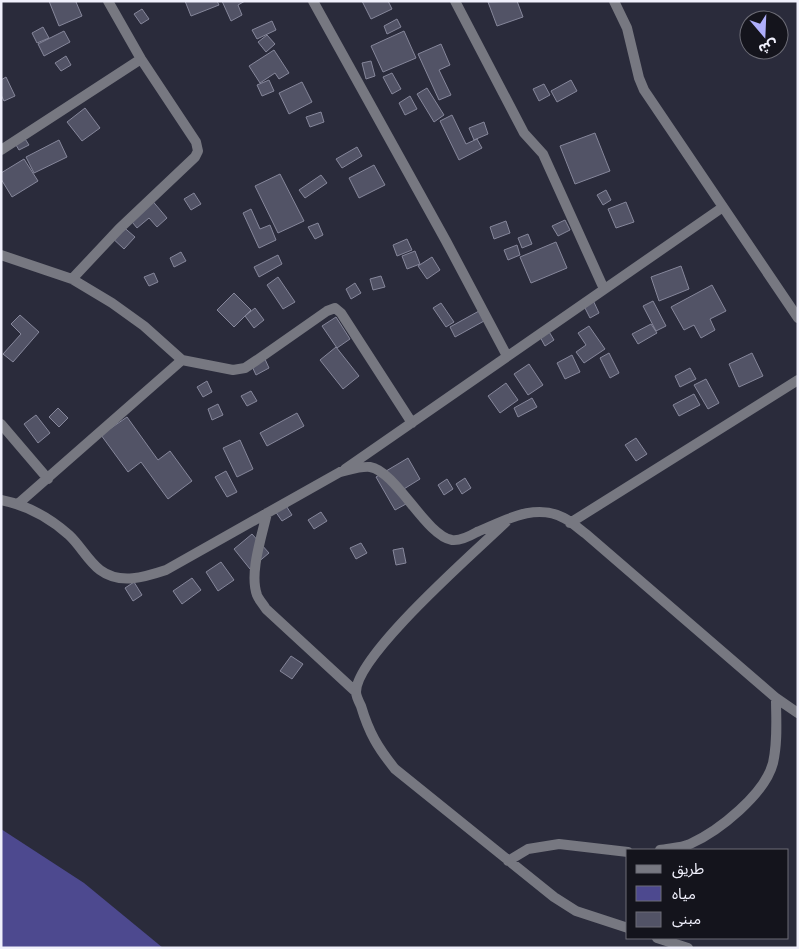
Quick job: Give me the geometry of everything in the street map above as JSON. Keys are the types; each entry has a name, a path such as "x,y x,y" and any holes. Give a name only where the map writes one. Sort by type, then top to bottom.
{"street":[{"path":"72,279 132,216 195,157 198,150 196,142 141,59 108,1"},
{"path":"314,1 446,240 507,356"},
{"path":"455,1 527,137 543,154 604,289"},
{"path":"614,1 627,28 639,78 644,90 798,318"},
{"path":"1,150 141,59"},
{"path":"1,500 19,503 48,519 69,536 100,570 120,578 143,578 166,570 340,472 723,207"},
{"path":"1,255 72,279 112,303 144,326 182,360 233,370 244,368 327,311 335,308 341,312 412,423"},
{"path":"19,503 182,360"},
{"path":"570,522 798,380"},
{"path":"1,424 48,479"},
{"path":"340,472 371,467 383,472 443,537 453,540 465,538 526,512 545,512 563,517 776,698 798,713"},
{"path":"267,513 256,566 255,582 258,596 266,609 356,692 365,720 377,747 395,769 554,897 576,911 626,927"},
{"path":"356,692 360,676 379,646 413,610 512,517"},
{"path":"665,849 689,844 720,826 745,804 762,785 773,764 776,698"},
{"path":"508,861 528,849 559,844 626,852"},
{"path":"660,939 688,948"}],"water":[{"path":"1,829 84,883 163,948 1,948"}],"building":[{"path":"49,1 79,1 76,2 82,16 59,26"},
{"path":"185,1 217,1 219,5 191,16"},
{"path":"222,1 245,1 238,5 242,15 231,21"},
{"path":"362,1 388,1 392,9 371,19"},
{"path":"517,1 523,17 497,26 488,2"},
{"path":"142,9 149,19 141,24 134,14"},
{"path":"397,19 401,27 387,34 384,26"},
{"path":"272,21 276,30 257,39 252,30"},
{"path":"43,27 49,38 37,43 32,33"},
{"path":"64,31 70,42 44,56 38,44"},
{"path":"404,31 416,58 383,72 371,46"},
{"path":"267,35 275,44 266,52 258,42"},
{"path":"441,44 450,65 439,70 451,95 439,100 418,54"},
{"path":"274,50 289,73 279,79 275,73 260,83 249,66"},
{"path":"66,56 71,65 61,71 55,63"},
{"path":"371,61 375,76 366,79 362,63"},
{"path":"392,73 401,89 392,94 383,77"},
{"path":"6,77 15,96 4,101 1,95 1,80"},
{"path":"269,80 274,91 262,96 257,85"},
{"path":"571,80 577,91 557,102 551,91"},
{"path":"302,82 312,102 289,114 279,93"},
{"path":"544,84 550,95 539,101 533,89"},
{"path":"427,88 444,115 434,122 417,94"},
{"path":"410,96 417,109 405,115 399,103"},
{"path":"85,108 100,128 82,141 67,122"},
{"path":"321,112 324,122 310,127 306,117"},
{"path":"452,115 466,144 477,139 482,148 459,160 440,121"},
{"path":"484,122 488,134 474,140 469,128"},
{"path":"595,133 610,171 575,184 560,146"},
{"path":"22,134 29,145 19,150 13,140"},
{"path":"59,140 67,157 34,173 26,157"},
{"path":"357,147 362,156 342,168 336,159"},
{"path":"24,159 38,181 12,197 1,179 1,173"},
{"path":"374,165 385,185 359,198 349,178"},
{"path":"280,174 304,221 278,233 255,186"},
{"path":"321,175 327,183 305,198 299,190"},
{"path":"606,190 611,200 603,205 597,195"},
{"path":"194,193 201,204 191,210 184,199"},
{"path":"150,198 167,218 157,227 149,218 137,228 128,217"},
{"path":"626,202 634,222 616,228 608,209"},
{"path":"251,209 260,229 270,225 276,240 259,248 243,213"},
{"path":"565,220 570,230 558,236 552,226"},
{"path":"506,221 510,233 494,239 490,227"},
{"path":"318,223 323,235 315,239 308,227"},
{"path":"120,224 135,237 124,249 109,235"},
{"path":"528,234 532,244 522,248 518,238"},
{"path":"407,239 412,250 397,256 393,245"},
{"path":"556,242 567,268 531,283 520,257"},
{"path":"517,245 520,255 508,260 504,250"},
{"path":"415,251 420,264 407,269 402,256"},
{"path":"181,252 186,261 174,267 170,258"},
{"path":"278,255 282,264 259,277 254,267"},
{"path":"432,257 440,270 427,279 418,266"},
{"path":"681,266 689,289 659,301 651,277"},
{"path":"154,273 158,282 149,286 144,277"},
{"path":"381,276 385,287 373,290 370,279"},
{"path":"278,277 295,302 283,309 267,285"},
{"path":"355,283 361,293 351,299 346,289"},
{"path":"712,285 726,311 710,319 715,330 701,338 694,325 684,330 671,307"},
{"path":"234,293 251,310 234,327 217,310"},
{"path":"592,298 599,313 590,318 582,302"},
{"path":"653,301 666,326 656,331 643,306"},
{"path":"441,303 454,322 446,327 433,308"},
{"path":"255,308 264,320 254,328 245,316"},
{"path":"479,311 484,321 455,337 450,327"},
{"path":"20,315 39,332 13,362 3,354 21,334 11,324"},
{"path":"336,317 350,339 337,348 322,326"},
{"path":"651,324 657,333 638,344 632,334"},
{"path":"589,326 605,349 584,363 576,352 586,345 578,333"},
{"path":"548,330 554,340 545,346 539,335"},
{"path":"336,347 359,376 343,389 320,360"},
{"path":"609,353 619,373 610,378 600,358"},
{"path":"752,353 763,376 739,387 729,364"},
{"path":"572,355 580,372 565,379 557,363"},
{"path":"264,357 269,368 256,375 251,364"},
{"path":"529,364 543,385 528,395 514,374"},
{"path":"690,368 696,379 680,387 675,376"},
{"path":"706,379 719,403 708,409 694,385"},
{"path":"207,381 212,392 203,397 197,387"},
{"path":"506,383 518,400 500,413 488,396"},
{"path":"251,391 257,401 247,406 241,396"},
{"path":"694,394 700,405 679,416 673,405"},
{"path":"532,398 537,407 518,417 514,408"},
{"path":"218,404 223,415 212,420 208,409"},
{"path":"58,408 68,418 59,427 49,417"},
{"path":"297,413 304,426 267,446 260,433"},
{"path":"36,415 50,433 38,443 24,424"},
{"path":"127,417 158,460 170,451 192,481 168,499 141,462 128,472 101,435"},
{"path":"636,438 647,454 636,461 625,445"},
{"path":"240,440 253,469 237,477 223,448"},
{"path":"408,458 420,479 399,492 406,504 395,510 376,477"},
{"path":"226,471 237,492 227,497 215,477"},
{"path":"465,478 471,488 462,494 456,484"},
{"path":"447,479 453,489 444,495 438,485"},
{"path":"285,504 292,515 282,521 275,511"},
{"path":"321,512 327,521 314,529 308,520"},
{"path":"252,534 269,553 250,569 234,549"},
{"path":"361,543 367,553 356,559 350,548"},
{"path":"403,548 406,563 396,565 393,550"},
{"path":"221,562 234,580 218,591 206,572"},
{"path":"192,578 201,590 182,604 173,591"},
{"path":"134,582 142,595 133,601 125,588"},
{"path":"291,656 303,664 292,679 280,671"}]}
